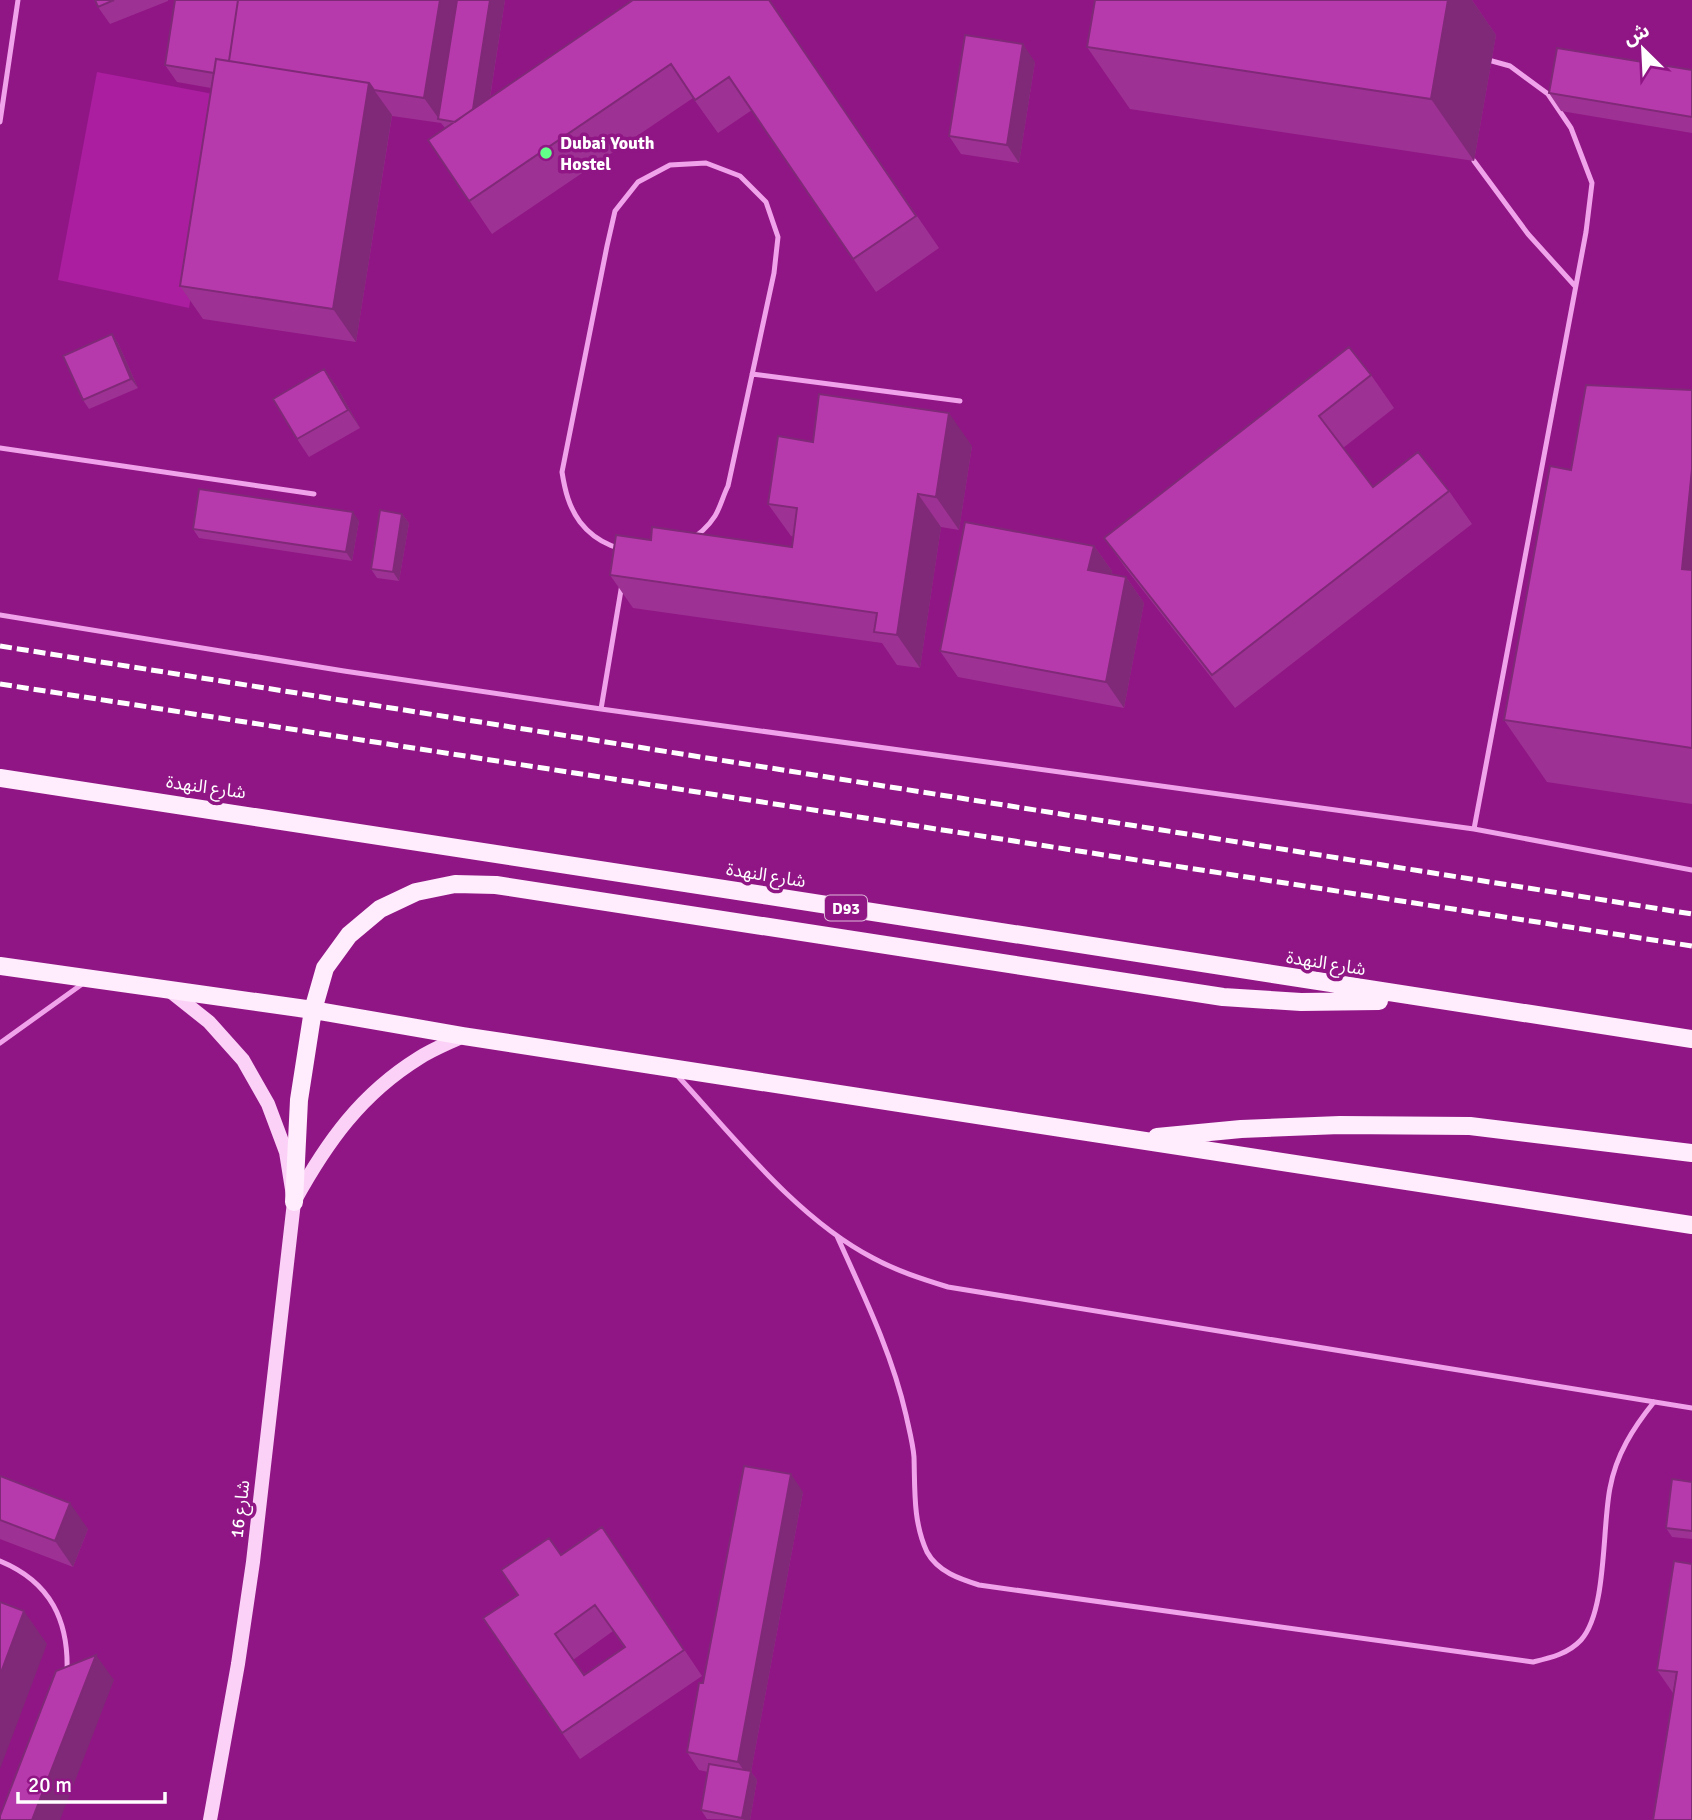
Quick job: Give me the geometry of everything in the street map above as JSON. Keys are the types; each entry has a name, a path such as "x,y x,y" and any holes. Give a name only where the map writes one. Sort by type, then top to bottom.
{"main road":[{"name":"شارع النهدة","path":"0,778 313,824 1428,1000 1692,1039"},
{"path":"294,1202 299,1100 313,1010 325,968 349,935 380,909 416,892 456,884 496,885 1223,998 1301,1002 1428,1000"},
{"path":"0,966 313,1010 463,1036 1692,1224"},
{"path":"1129,1139 1241,1129 1340,1125 1470,1126 1692,1153"}],"street":[{"name":"شارع 16","path":"170,990 209,1022 243,1060 268,1104 286,1152 294,1202 253,1562 210,1820"},
{"name":"شارع 16","path":"294,1202 317,1159 346,1120 381,1086 420,1058 463,1036"}],"lane":[{"path":"0,122 18,0"},
{"path":"1474,829 1576,286 1592,183 1571,128 1548,94 1510,66 1492,61"},
{"path":"1474,161 1528,234 1576,286"},
{"path":"706,163 740,176 766,202 778,237 774,273 727,486 715,517 691,540 661,552 627,551 602,541 581,523 567,499 562,472 615,211 638,182 670,165 706,163"},
{"path":"752,374 960,401"},
{"path":"0,448 314,494"},
{"path":"625,563 627,551"},
{"path":"601,709 624,574"},
{"path":"0,615 344,671 601,709 1474,829 1692,870"},
{"path":"0,1043 89,979"},
{"path":"669,1066 768,1173 838,1236 870,1257 905,1274 948,1287 1692,1408"},
{"path":"838,1236 879,1330 906,1413 914,1454 914,1494 918,1525 928,1554 950,1576 979,1586 1532,1662 1558,1656 1580,1641 1594,1620 1610,1487 1619,1456 1633,1427 1654,1402"},
{"path":"0,1561 28,1576 48,1596 62,1620 68,1648 67,1675"}],"shaded area":[{"path":"97,72 224,96 189,308 58,280"}],"building":[{"path":"95,0 114,0 98,7"},
{"path":"175,0 238,0 229,61 216,59 214,73 165,65"},
{"path":"238,0 440,0 424,98 374,90 369,83 229,61"},
{"path":"457,0 490,0 473,109 455,122 438,119"},
{"name":"Dubai Youth Hostel","path":"633,0 769,0 916,216 853,259 729,77 695,100 671,64 469,201 428,140"},
{"path":"1095,0 1448,0 1431,99 1087,47"},
{"path":"965,35 1023,44 1007,145 949,136"},
{"path":"1557,48 1692,70 1692,117 1549,93"},
{"path":"216,59 369,83 333,309 180,286"},
{"path":"112,334 131,379 83,400 63,356"},
{"path":"1349,347 1371,375 1319,416 1373,487 1418,452 1449,491 1212,675 1104,538"},
{"path":"324,369 348,410 297,439 273,399"},
{"path":"1586,385 1692,390 1692,469 1682,569 1692,570 1692,748 1504,720 1550,466 1571,470"},
{"path":"819,394 949,413 936,497 918,494 897,635 874,632 877,613 610,575 616,535 651,540 652,527 792,547 797,508 768,504 778,436 813,442"},
{"path":"199,489 353,512 346,552 193,529"},
{"path":"380,510 402,514 393,572 371,569"},
{"path":"965,522 1094,546 1088,570 1126,577 1106,682 940,651"},
{"path":"744,1466 791,1474 738,1762 687,1752 699,1683 703,1683"},
{"path":"0,1476 70,1503 55,1541 0,1520"},
{"path":"1672,1479 1692,1482 1692,1531 1666,1528"},
{"path":"602,1527 684,1650 562,1733 483,1618 518,1595 501,1570 549,1538 561,1555","holes":["595,1605 625,1647 584,1675 555,1634"]},
{"path":"1674,1561 1692,1564 1692,1820 1653,1820 1677,1672 1657,1670"},
{"path":"0,1602 24,1611 0,1675"},
{"path":"96,1655 32,1820 0,1820 56,1671"},
{"path":"709,1764 751,1771 742,1818 701,1810"}],"railway":[{"path":"0,646 1692,914"},
{"path":"0,684 1692,946"}],"place":[{"name":"Dubai Youth Hostel","path":"546,153"}]}
